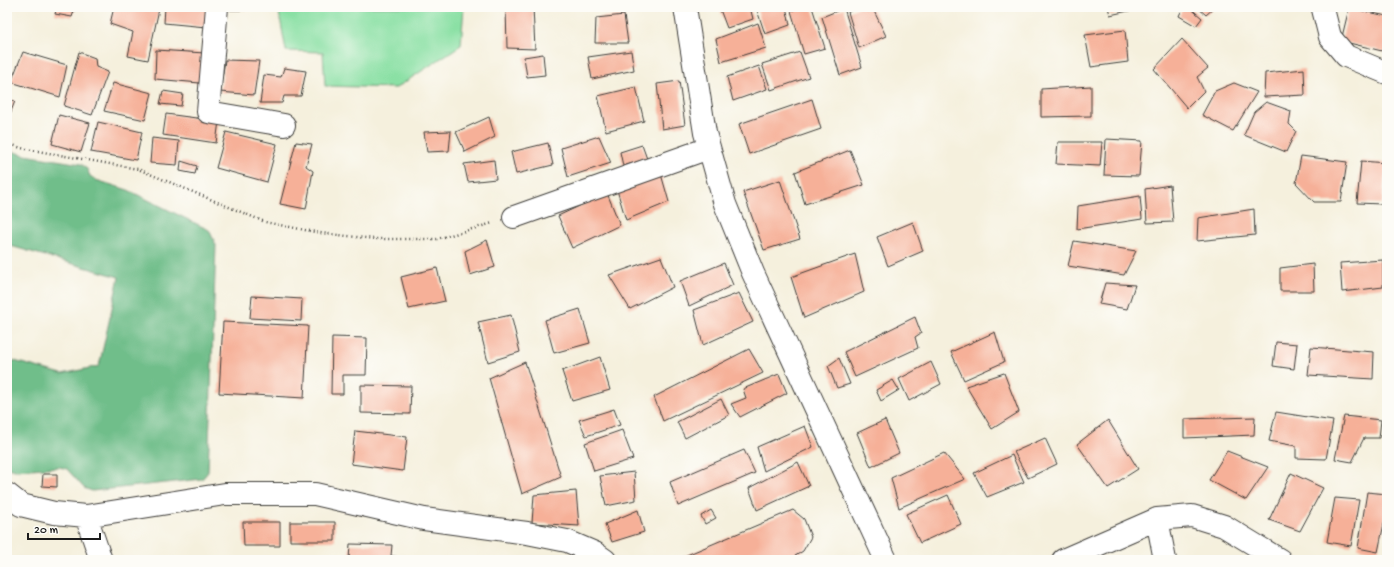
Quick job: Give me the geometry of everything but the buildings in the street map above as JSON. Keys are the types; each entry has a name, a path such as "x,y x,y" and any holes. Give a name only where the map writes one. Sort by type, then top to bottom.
{"street":[{"path":"217,7 208,112 284,125"},
{"path":"685,7 705,132 725,204 753,273 886,560"},
{"path":"1323,9 1330,37 1346,56 1387,73"},
{"path":"514,217 709,148"},
{"path":"12,504 54,513 86,516 225,494 315,494 424,519 527,533 567,541 595,553 605,560"},
{"path":"86,516 101,560"},
{"path":"1063,560 1157,519 1192,516 1224,526 1280,560"},
{"path":"1157,519 1165,560"}],"path":[{"path":"7,143 22,148 138,169 265,222 320,233 375,239 437,239 514,217"}],"green space":[{"path":"278,7 464,7 461,45 396,88 325,86 323,52 286,51"},
{"path":"7,150 25,155 81,164 87,169 90,176 96,180 128,190 209,230 216,245 208,472 202,479 92,491 84,488 67,469 60,467 15,470 7,468 7,359 62,374 99,366 119,277 7,245"}]}
